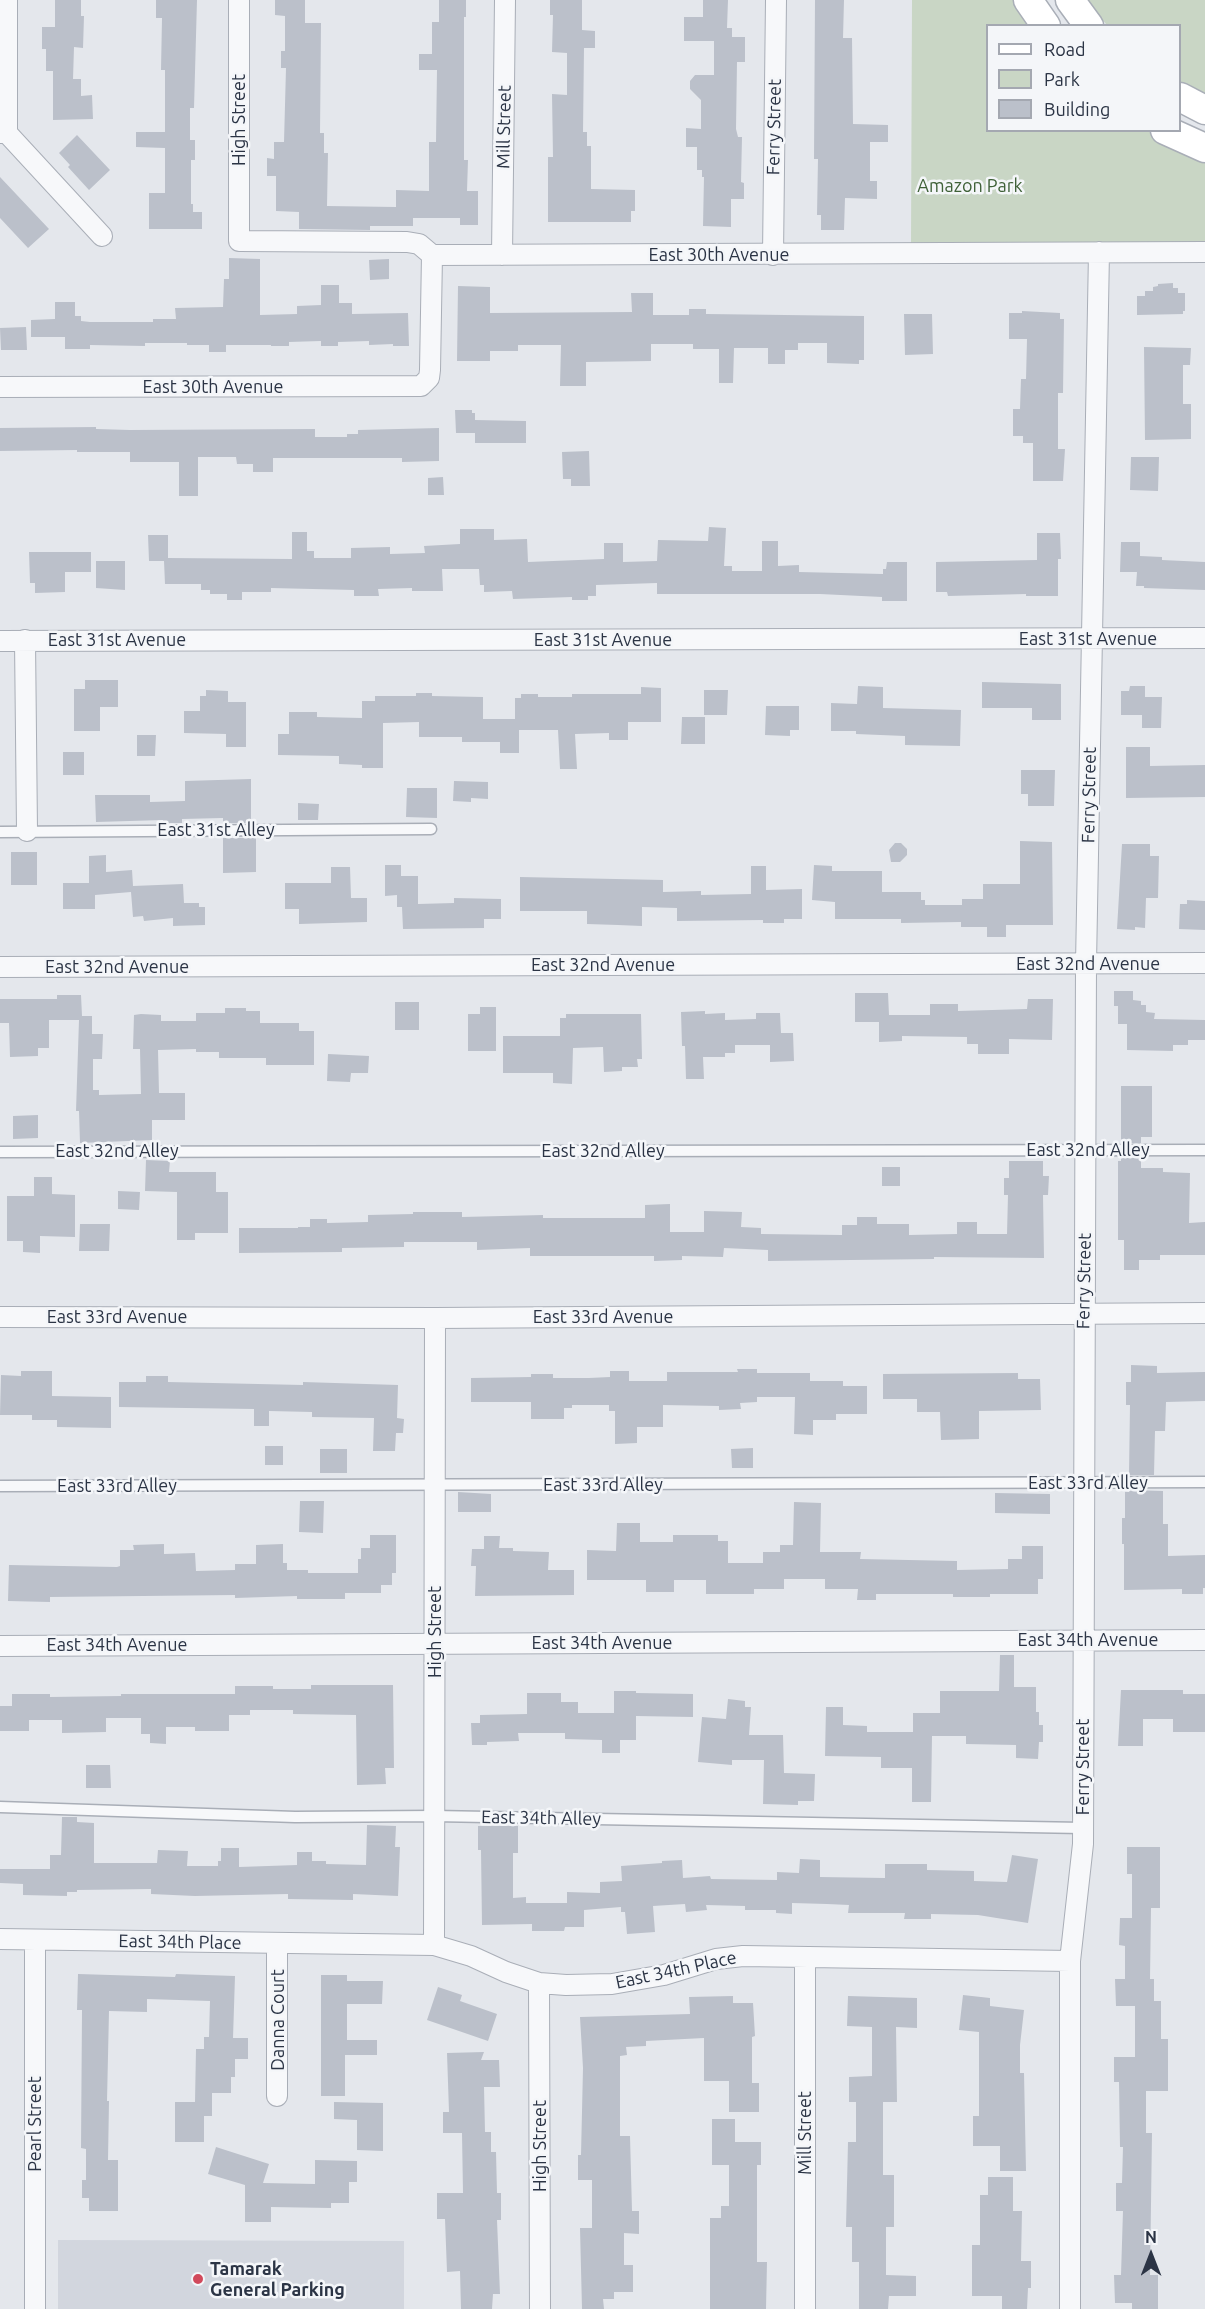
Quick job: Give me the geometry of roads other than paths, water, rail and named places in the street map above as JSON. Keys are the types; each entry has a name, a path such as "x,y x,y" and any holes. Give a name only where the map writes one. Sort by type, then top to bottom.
{"main road":[{"path":"1028,0 1045,24"},
{"path":"1070,0 1088,24"},
{"path":"1181,98 1205,110"},
{"path":"1169,132 1205,148"}],"street":[{"path":"7,0 3,133 102,236"},
{"name":"High Street","path":"239,0 239,241"},
{"name":"Mill Street","path":"502,255 505,0"},
{"name":"Ferry Street","path":"773,255 776,0"},
{"name":"East 30th Avenue","path":"239,241 407,242 419,244 432,255 1205,252"},
{"name":"Ferry Street","path":"1070,2309 1070,1961 1082,1857 1086,964 1100,252"},
{"name":"East 30th Avenue","path":"0,387 416,387 426,383 430,370 432,255"},
{"name":"East 31st Avenue","path":"0,641 1205,638"},
{"path":"25,640 27,831"},
{"name":"East 32nd Avenue","path":"0,967 1205,963"},
{"name":"East 33rd Avenue","path":"0,1317 435,1318 1205,1313"},
{"name":"High Street","path":"434,1945 435,1318"},
{"name":"East 34th Avenue","path":"0,1646 1205,1640"},
{"name":"East 34th Place","path":"0,1939 434,1945 471,1956 506,1972 539,1983 612,1984 664,1975 716,1959 743,1956 1070,1961"},
{"name":"Pearl Street","path":"35,1940 35,2309"},
{"name":"Danna Court","path":"278,1944 278,2096"},
{"name":"Mill Street","path":"805,2309 806,1957"},
{"name":"High Street","path":"539,1983 540,2309"}],"lane":[{"name":"East 31st Alley","path":"0,832 431,830"},
{"name":"East 32nd Alley","path":"0,1152 1205,1150"},
{"name":"East 33rd Alley","path":"0,1486 1205,1482"},
{"name":"East 34th Alley","path":"0,1806 295,1817 434,1816 1082,1828"}],"place":[{"name":"Tamarak General Parking","path":"198,2279"}],"park label":[{"name":"Amazon Park","path":"970,186"}]}
